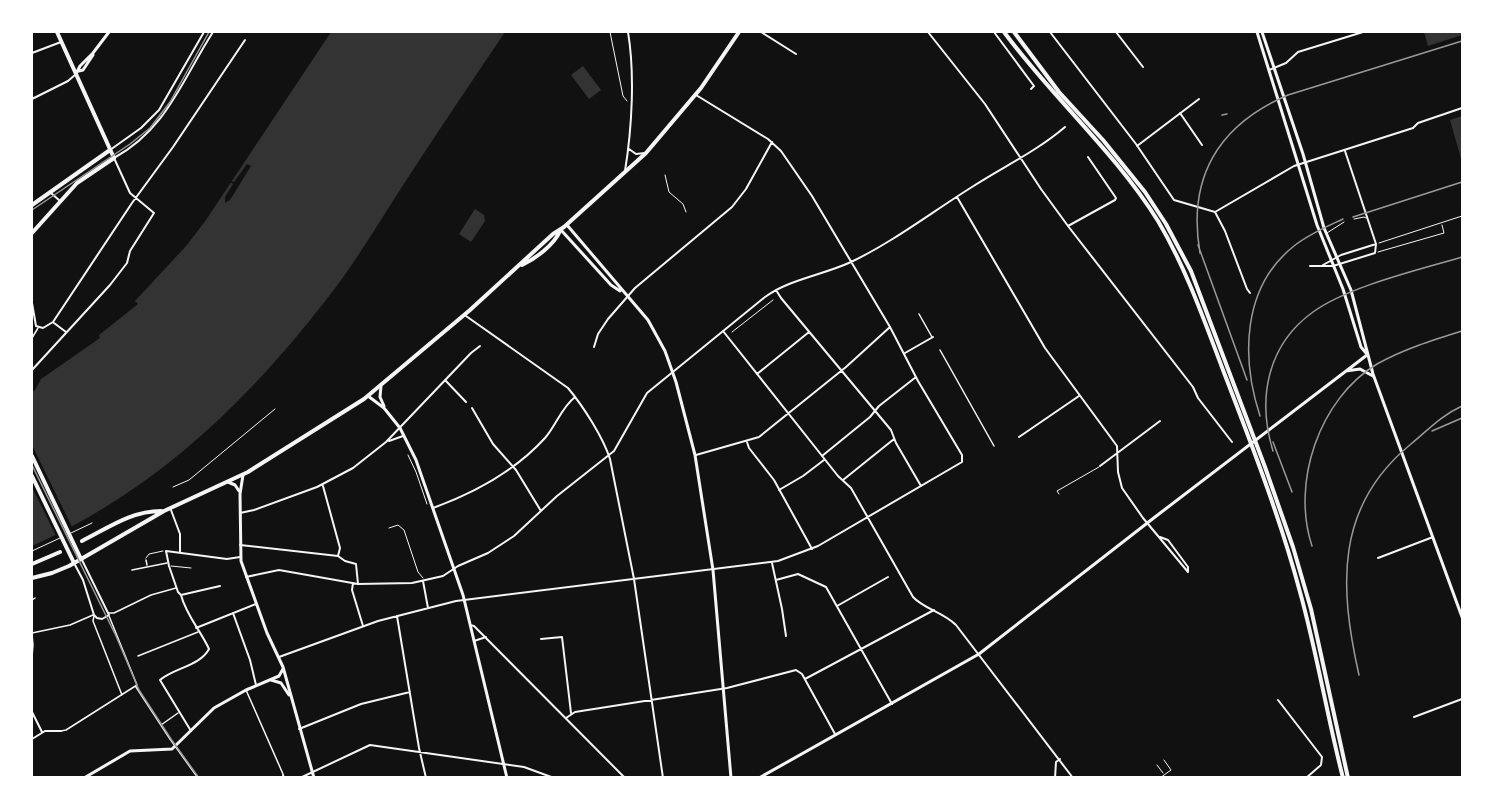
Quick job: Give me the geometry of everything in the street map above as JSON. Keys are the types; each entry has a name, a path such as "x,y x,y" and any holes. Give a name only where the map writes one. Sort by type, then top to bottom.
{"main road":[{"path":"32,230 73,187 114,158 57,32"},
{"path":"77,72 109,32"},
{"path":"32,578 52,573 74,563 151,517 243,475 381,386 465,315 553,234 567,225 625,174 696,95 739,32"},
{"path":"1004,32 1130,181 1155,218 1177,257 1199,307 1260,469 1291,562 1309,626 1343,777"},
{"path":"1014,32 1057,93 1103,140 1138,182 1166,224 1191,271 1276,497 1302,576 1348,777"},
{"path":"1257,32 1317,225 1345,295 1361,347 1367,355"},
{"path":"1262,32 1306,163 1326,235 1351,290 1374,377 1462,617"},
{"path":"32,205 110,150"},
{"path":"567,225 653,327 673,371 695,455 714,570 731,777"},
{"path":"561,230 611,285 625,295"},
{"path":"759,777 979,654 1367,355"},
{"path":"1344,371 1360,369 1374,377"},
{"path":"381,386 380,398 384,408"},
{"path":"368,396 384,408 400,428 416,460 464,600 507,777"},
{"path":"32,456 81,558"},
{"path":"243,475 240,494 240,557 256,604 283,667 314,777"},
{"path":"32,476 74,563"},
{"path":"228,482 238,486 240,494"},
{"path":"82,541 126,517 164,511"},
{"path":"137,514 151,517"},
{"path":"126,517 130,520 132,529"},
{"path":"32,564 60,552"},
{"path":"84,777 130,751 170,750 176,747 209,712 246,690 282,674 283,667"},
{"path":"269,680 280,683 289,694"}],"street":[{"path":"110,150 141,128 159,110 204,32"},
{"path":"32,370 110,285 127,263 130,251 154,213 130,193 114,158 139,142 157,125 213,32"},
{"path":"625,174 629,149 628,101 631,63 627,32"},
{"path":"761,32 796,54"},
{"path":"928,32 980,96 1068,226 1232,442"},
{"path":"994,32 1034,86 1031,89"},
{"path":"1050,32 1137,146 1174,200 1215,212 1298,165 1413,128 1418,123 1462,108"},
{"path":"1116,32 1143,67"},
{"path":"1269,70 1286,63 1298,52 1363,32"},
{"path":"1260,40 1264,39"},
{"path":"38,328 53,322 245,40"},
{"path":"32,53 61,42"},
{"path":"32,99 68,81 77,72"},
{"path":"279,657 363,626 464,600 772,563 812,549 963,460 962,454 890,327 802,181 781,151 772,142 696,95"},
{"path":"1137,146 1199,99"},
{"path":"1180,113 1202,145"},
{"path":"246,577 279,570 358,584 423,581 443,576 496,548 514,536 609,455 619,442 643,397 776,290 850,262 1045,143 1065,128"},
{"path":"594,347 607,321 625,295 729,210 746,189 772,142"},
{"path":"629,149 636,154 646,153"},
{"path":"1310,266 1333,266 1375,253 1376,244 1345,151"},
{"path":"1068,226 1115,200 1116,196 1088,158"},
{"path":"51,192 60,201"},
{"path":"956,196 1045,348 1117,446 1118,472 1122,488 1148,523 1188,572 1188,567 1168,540 1160,537"},
{"path":"1215,212 1250,293"},
{"path":"1321,266 1336,257 1376,244"},
{"path":"1356,250 1359,257"},
{"path":"776,290 891,429 921,486"},
{"path":"32,303 34,324 38,328"},
{"path":"905,353 933,337 919,314"},
{"path":"465,315 490,336 568,388 609,455 634,579 663,777"},
{"path":"53,322 66,332"},
{"path":"695,455 759,437 843,370 890,327"},
{"path":"32,339 38,328"},
{"path":"723,331 825,460 851,488 915,599 947,616 955,624 1073,777"},
{"path":"757,374 810,332"},
{"path":"240,513 254,510 322,484 353,468 386,442 480,346"},
{"path":"940,350 994,446"},
{"path":"822,456 917,376"},
{"path":"445,380 466,402"},
{"path":"1019,437 1079,396"},
{"path":"433,508 460,498 526,458 546,437 575,397"},
{"path":"472,408 493,444 513,467 541,511"},
{"path":"1100,466 1160,421"},
{"path":"386,442 404,435"},
{"path":"843,480 894,438"},
{"path":"747,442 779,490 812,549"},
{"path":"779,490 825,460"},
{"path":"322,484 340,548 338,556"},
{"path":"170,508 180,534 180,553"},
{"path":"1378,558 1433,537"},
{"path":"240,545 338,556 356,564 358,584"},
{"path":"191,731 160,680 196,661 208,653 209,648 176,588 166,551 227,558 240,557"},
{"path":"81,558 109,614 136,681 136,687 198,777"},
{"path":"146,560 147,566"},
{"path":"74,563 94,615 93,621 122,695"},
{"path":"772,563 786,636"},
{"path":"132,570 168,564"},
{"path":"894,574 899,571"},
{"path":"776,580 795,575 804,576 826,587 892,704"},
{"path":"837,606 888,577"},
{"path":"423,581 428,608"},
{"path":"353,583 352,590 363,626"},
{"path":"181,595 220,586"},
{"path":"94,615 100,619 151,595 176,588"},
{"path":"196,628 256,604"},
{"path":"805,679 934,610"},
{"path":"233,613 250,660 256,685"},
{"path":"32,657 32,634 70,625 94,615"},
{"path":"397,616 426,777"},
{"path":"470,625 486,637 626,777"},
{"path":"138,656 199,632"},
{"path":"474,641 486,637"},
{"path":"541,639 562,638 571,713"},
{"path":"566,718 571,713 723,689 798,670 835,735"},
{"path":"32,739 42,732 66,730 136,687"},
{"path":"246,690 284,776"},
{"path":"299,729 361,704 410,692"},
{"path":"1414,717 1462,699"},
{"path":"1278,700 1322,757 1321,765 1306,777"},
{"path":"32,712 42,732"},
{"path":"160,725 178,713"},
{"path":"300,777 370,745 504,764 531,769 555,777"},
{"path":"1055,777 1056,762 1060,759"}],"lane":[{"path":"610,32 623,96 628,101"},
{"path":"665,175 669,192 685,206 686,212"},
{"path":"1376,244 1462,216"},
{"path":"1354,219 1364,217 1368,222"},
{"path":"1326,235 1344,222"},
{"path":"1375,253 1444,232 1442,223"},
{"path":"732,332 773,300"},
{"path":"172,487 189,480 275,409"},
{"path":"408,455 427,504"},
{"path":"1059,494 1058,491 1100,466"},
{"path":"70,535 92,522"},
{"path":"389,528 398,525 404,530 423,581"},
{"path":"32,551 62,539"},
{"path":"146,560 148,554 166,551"},
{"path":"168,564 191,568"},
{"path":"1160,777 1171,770 1164,760"},
{"path":"1157,765 1165,774"}],"shaded area":[{"path":"331,32 505,32 348,271 263,374 230,409 158,471 119,499 77,524 32,546 32,392 41,379 100,338 99,335 138,304 135,301 187,245 206,220"},
{"path":"1424,32 1462,32 1462,35 1428,46"},
{"path":"583,66 601,90 589,99 571,75"},
{"path":"1462,116 1462,162 1450,120"},
{"path":"475,209 484,215 485,221 471,242 459,234"}],"pier":[{"path":"247,164 251,166 230,200 225,203 225,197 233,184 229,181 234,182"},
{"path":"32,445 73,529 57,538 32,487"}],"tram line":[{"path":"32,210 150,128 170,102 209,32"},
{"path":"32,465 116,636 139,690 199,778"}],"railway":[{"path":"1200,253 1197,226 1198,201 1204,178 1213,157 1226,138 1243,122 1264,107 1288,95 1462,41"},
{"path":"1222,115 1227,114"},
{"path":"1353,217 1462,182"},
{"path":"1260,416 1250,371 1250,325 1255,303 1264,282 1277,263 1294,246 1312,234 1343,219"},
{"path":"1198,245 1247,380"},
{"path":"1273,451 1268,431 1266,393 1276,357 1285,340 1297,325 1313,312 1345,294 1462,257"},
{"path":"1312,546 1306,522 1305,496 1308,470 1325,420 1339,398 1357,379 1377,364 1408,349 1462,331"},
{"path":"1359,675 1352,642 1347,579 1349,549 1356,521 1368,494 1386,468 1435,423 1462,406"},
{"path":"1432,431 1462,418"},
{"path":"1273,442 1292,492"}]}
